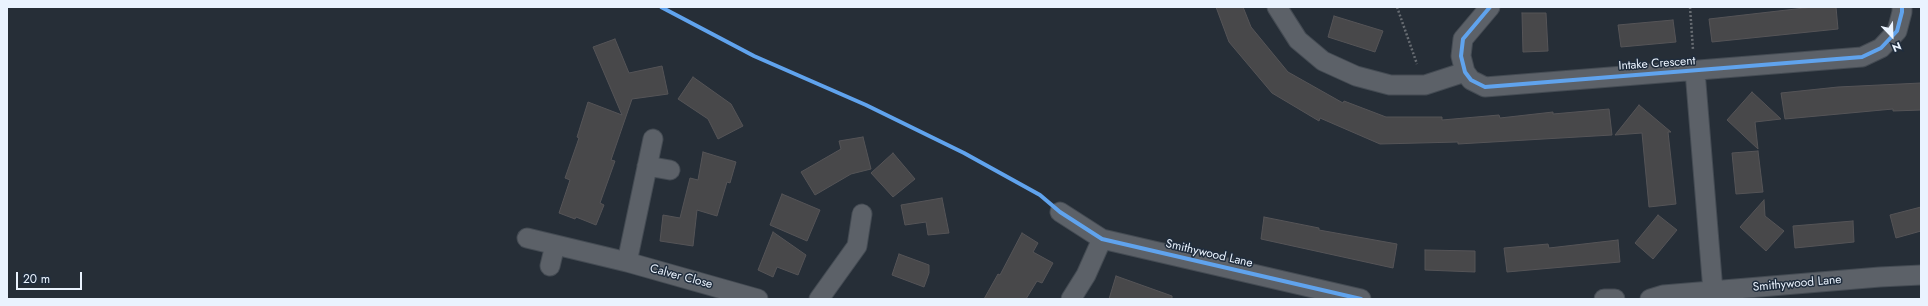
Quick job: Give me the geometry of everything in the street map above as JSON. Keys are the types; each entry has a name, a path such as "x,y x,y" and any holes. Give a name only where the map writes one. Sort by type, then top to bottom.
{"street":[{"path":"1277,7 1298,40 1323,61 1356,76 1390,85 1425,85 1465,72 1461,56 1464,39 1490,7"},
{"name":"Intake Crescent","path":"1465,72 1471,80 1485,86 1862,57 1881,48 1897,31 1902,7"},
{"name":"Intake Crescent","path":"1695,71 1714,290"},
{"path":"627,262 653,139"},
{"path":"648,166 670,170"},
{"name":"Smithywood Lane","path":"1060,212 1102,239 1361,299"},
{"path":"819,299 865,247 862,214"},
{"name":"Calver Close","path":"528,238 627,262 758,299"},
{"path":"1071,299 1086,275 1102,239"},
{"path":"550,266 555,245"},
{"name":"Smithywood Lane","path":"1650,299 1663,295 1714,290 1921,275"},
{"path":"1604,299 1615,299"}],"path":[{"path":"1397,7 1425,85"},
{"path":"1690,7 1695,71"}],"building":[{"path":"1216,7 1243,7 1251,27 1288,72 1343,103 1344,101 1386,117 1442,117 1442,120 1499,115 1500,118 1553,112 1553,114 1609,109 1612,135 1458,144 1458,142 1380,144 1320,118 1319,121 1272,93 1229,42"},
{"path":"1813,7 1836,7 1838,29 1712,42 1709,19"},
{"path":"1522,13 1546,13 1548,51 1523,52"},
{"path":"1334,16 1383,31 1375,52 1328,37"},
{"path":"1673,20 1676,42 1621,47 1618,25"},
{"path":"615,39 629,73 662,66 668,94 632,99 611,160 615,161 600,203 604,205 596,225 576,217 575,219 559,213 570,180 565,178 579,138 577,137 588,102 622,115 593,47"},
{"path":"693,77 731,104 743,126 718,139 708,119 678,99"},
{"path":"1921,83 1921,110 1893,111 1893,109 1785,119 1781,93 1838,87"},
{"path":"1752,92 1781,119 1755,122 1758,149 1727,120"},
{"path":"1639,105 1671,132 1668,132 1676,204 1649,207 1642,133 1615,135"},
{"path":"863,137 871,169 851,174 815,195 801,172 841,149 839,141"},
{"path":"1758,151 1763,192 1736,194 1732,153"},
{"path":"703,152 736,162 730,183 727,182 717,216 697,210 693,246 660,241 663,215 680,218 690,178 698,180"},
{"path":"893,153 915,179 893,197 871,173"},
{"path":"782,194 820,210 807,241 770,225"},
{"path":"942,198 949,233 928,235 926,222 905,225 901,205"},
{"path":"1764,200 1765,216 1784,231 1766,251 1740,227"},
{"path":"1921,207 1921,231 1896,238 1890,215"},
{"path":"1658,215 1677,230 1653,259 1635,243"},
{"path":"1264,217 1319,228 1319,230 1397,244 1393,268 1261,239"},
{"path":"1853,221 1854,242 1795,248 1793,226"},
{"path":"773,232 806,255 798,275 777,267 773,277 758,270"},
{"path":"1022,233 1038,243 1033,252 1053,263 1042,283 1037,281 1026,299 984,299 998,274 1000,275"},
{"path":"1618,240 1620,262 1507,272 1504,248 1548,244 1549,248"},
{"path":"1425,250 1475,251 1475,272 1425,270"},
{"path":"899,254 929,265 929,273 924,287 892,275"},
{"path":"1116,276 1172,296 1172,299 1109,299"}],"cycle path":[{"path":"661,7 754,56 866,105 964,153 1040,195 1060,212 1102,239 1361,299"},
{"path":"1490,7 1463,39 1461,56 1465,72 1471,80 1485,87 1862,57 1881,48 1897,31 1902,7"}]}
